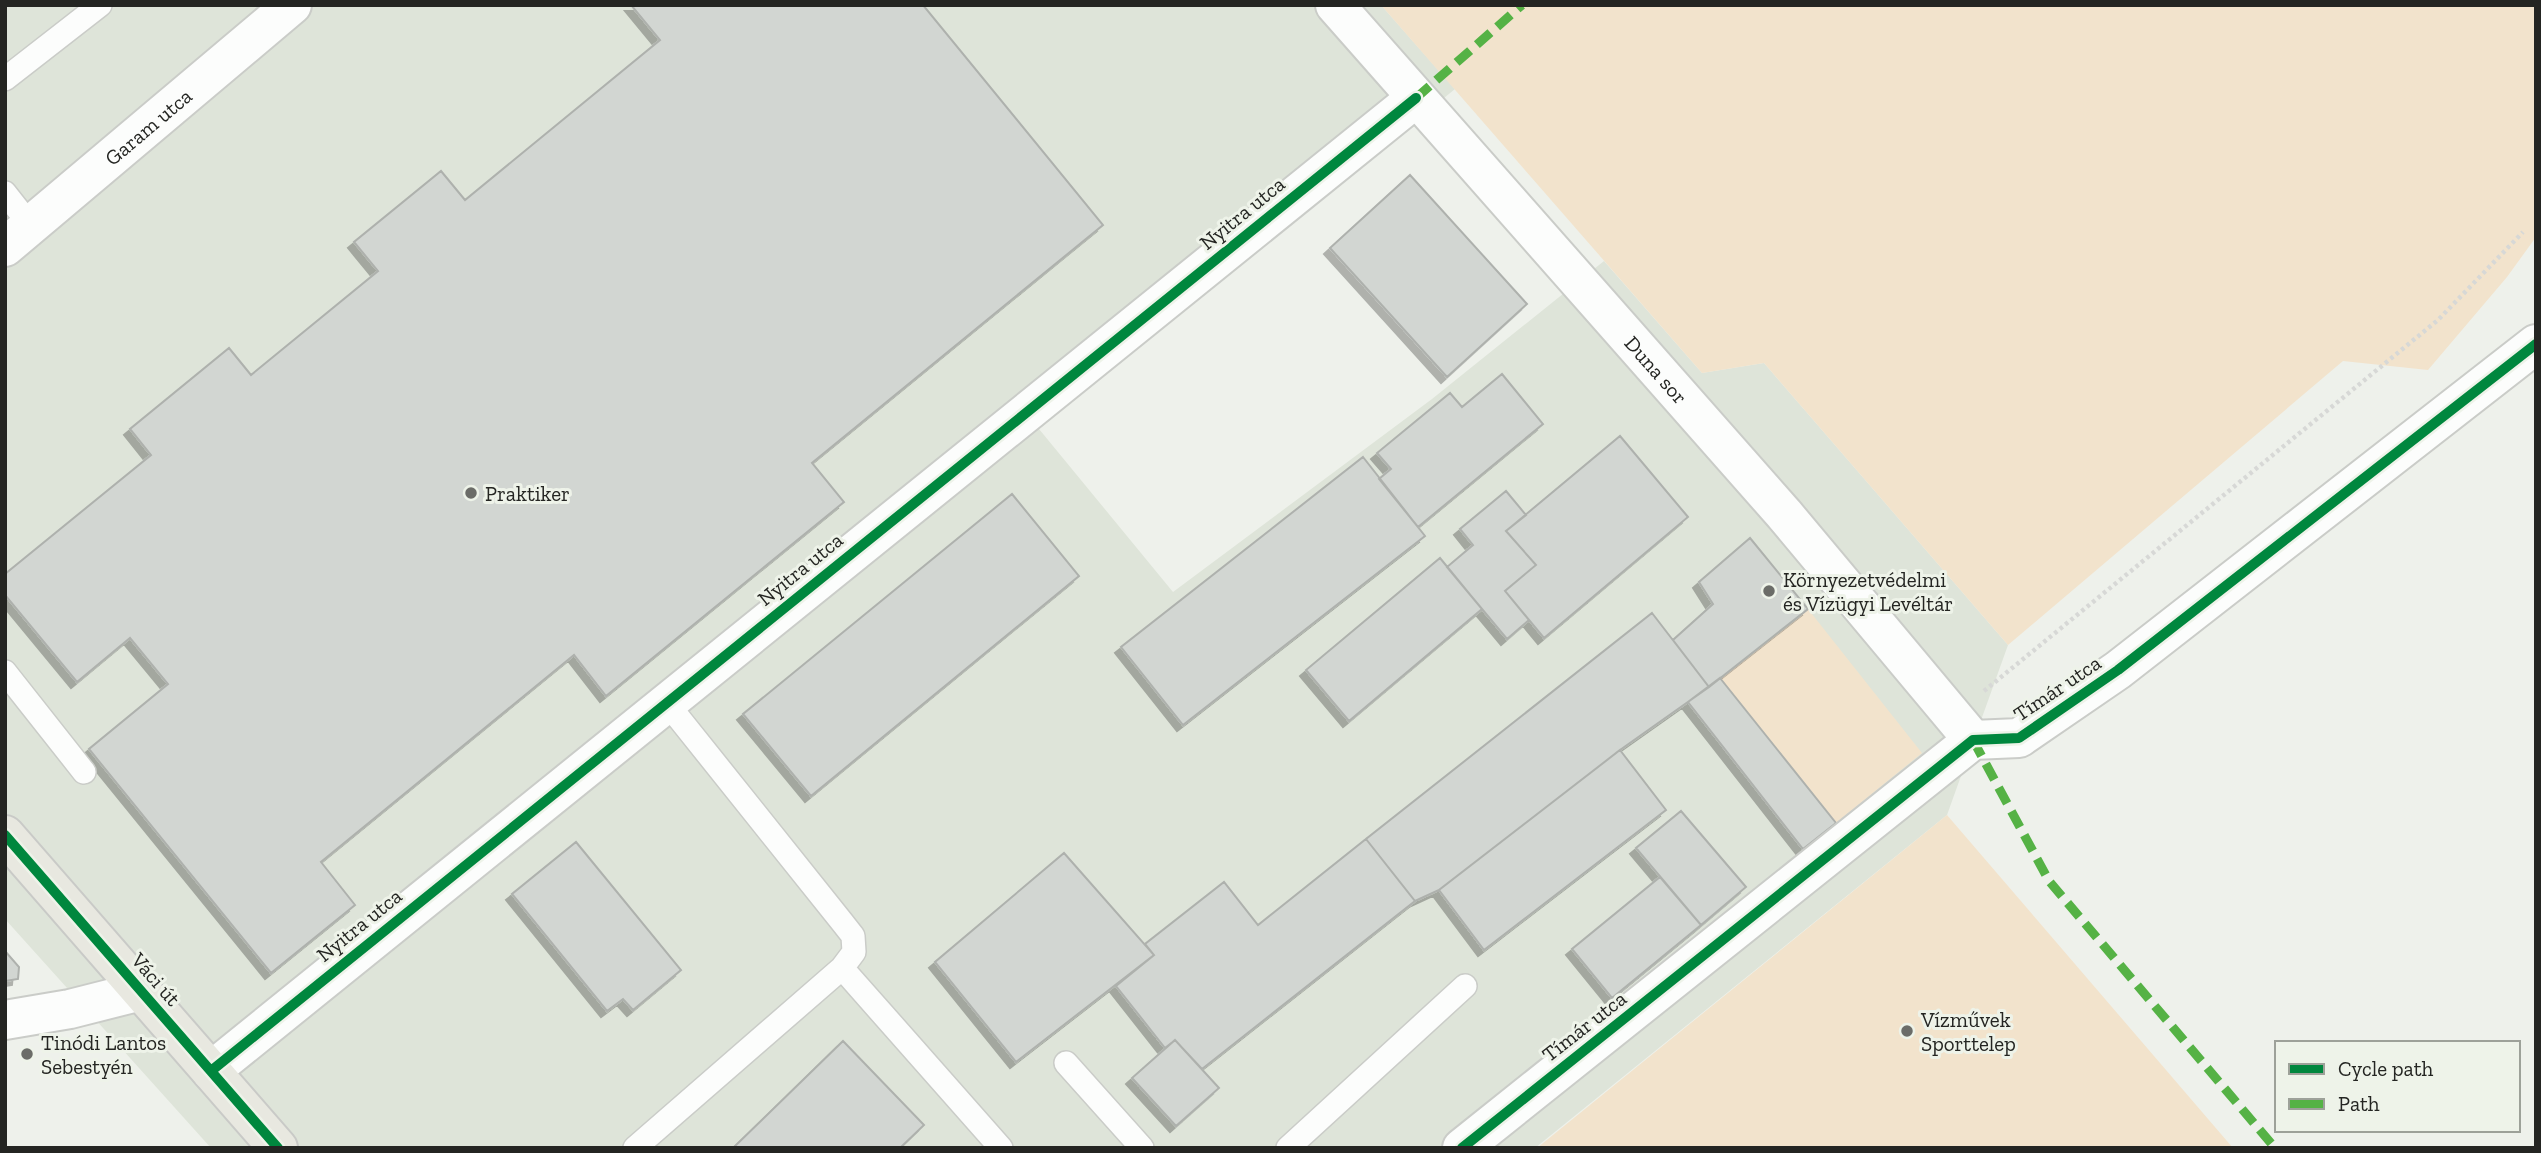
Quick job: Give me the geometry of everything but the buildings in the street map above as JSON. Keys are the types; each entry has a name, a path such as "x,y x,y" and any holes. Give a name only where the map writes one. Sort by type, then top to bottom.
{"main road":[{"name":"Váci út","path":"5,835 278,1148"}],"street":[{"name":"Garam utca","path":"18,236 292,5"},
{"name":"Duna sor","path":"1335,5 1774,503 1963,728"},
{"name":"Nyitra utca","path":"211,1071 1416,98"},
{"name":"Tímár utca","path":"1462,1148 1963,728 2019,738 2118,670 2536,344"},
{"path":"5,1020 70,1009 141,991"}],"lane":[{"path":"5,79 100,5"},
{"path":"5,193 18,236"},
{"path":"5,672 84,772"},
{"path":"635,1148 842,968 854,952 853,936 666,702"},
{"path":"842,968 987,1143"},
{"path":"1287,1148 1465,986"},
{"path":"1066,1063 1142,1148"}],"path":[{"path":"1963,728 2438,320 2524,232"}],"shaded area":[{"path":"5,5 1381,5 1455,89 1039,429 1173,592 1432,399 1604,261 1702,373 1764,363 2008,645 1947,815 1535,1148 211,1148 5,919"},
{"path":"1381,5 2536,5 2536,237 2507,277 2428,370 2343,361 2008,645 1764,363 1702,373"},
{"path":"1808,609 1922,753 1836,823 1720,678"},
{"name":"Vízművek Sporttelep","path":"1947,815 2233,1148 1537,1148"}],"marked path":[{"path":"1416,98 1522,5"},
{"path":"1973,740 2049,881 2275,1148"}],"cycle path":[{"path":"211,1071 1416,98"},
{"path":"1462,1148 1973,740 2019,738 2118,670 2536,344"},
{"path":"5,835 278,1148"}],"place":[{"name":"Praktiker","path":"471,493"},
{"name":"Környezetvédelmi és Vízügyi Levéltár","path":"1769,591"},
{"name":"Vízművek Sporttelep","path":"1907,1031"},
{"name":"Tinódi Lantos Sebestyén","path":"27,1054"}]}
